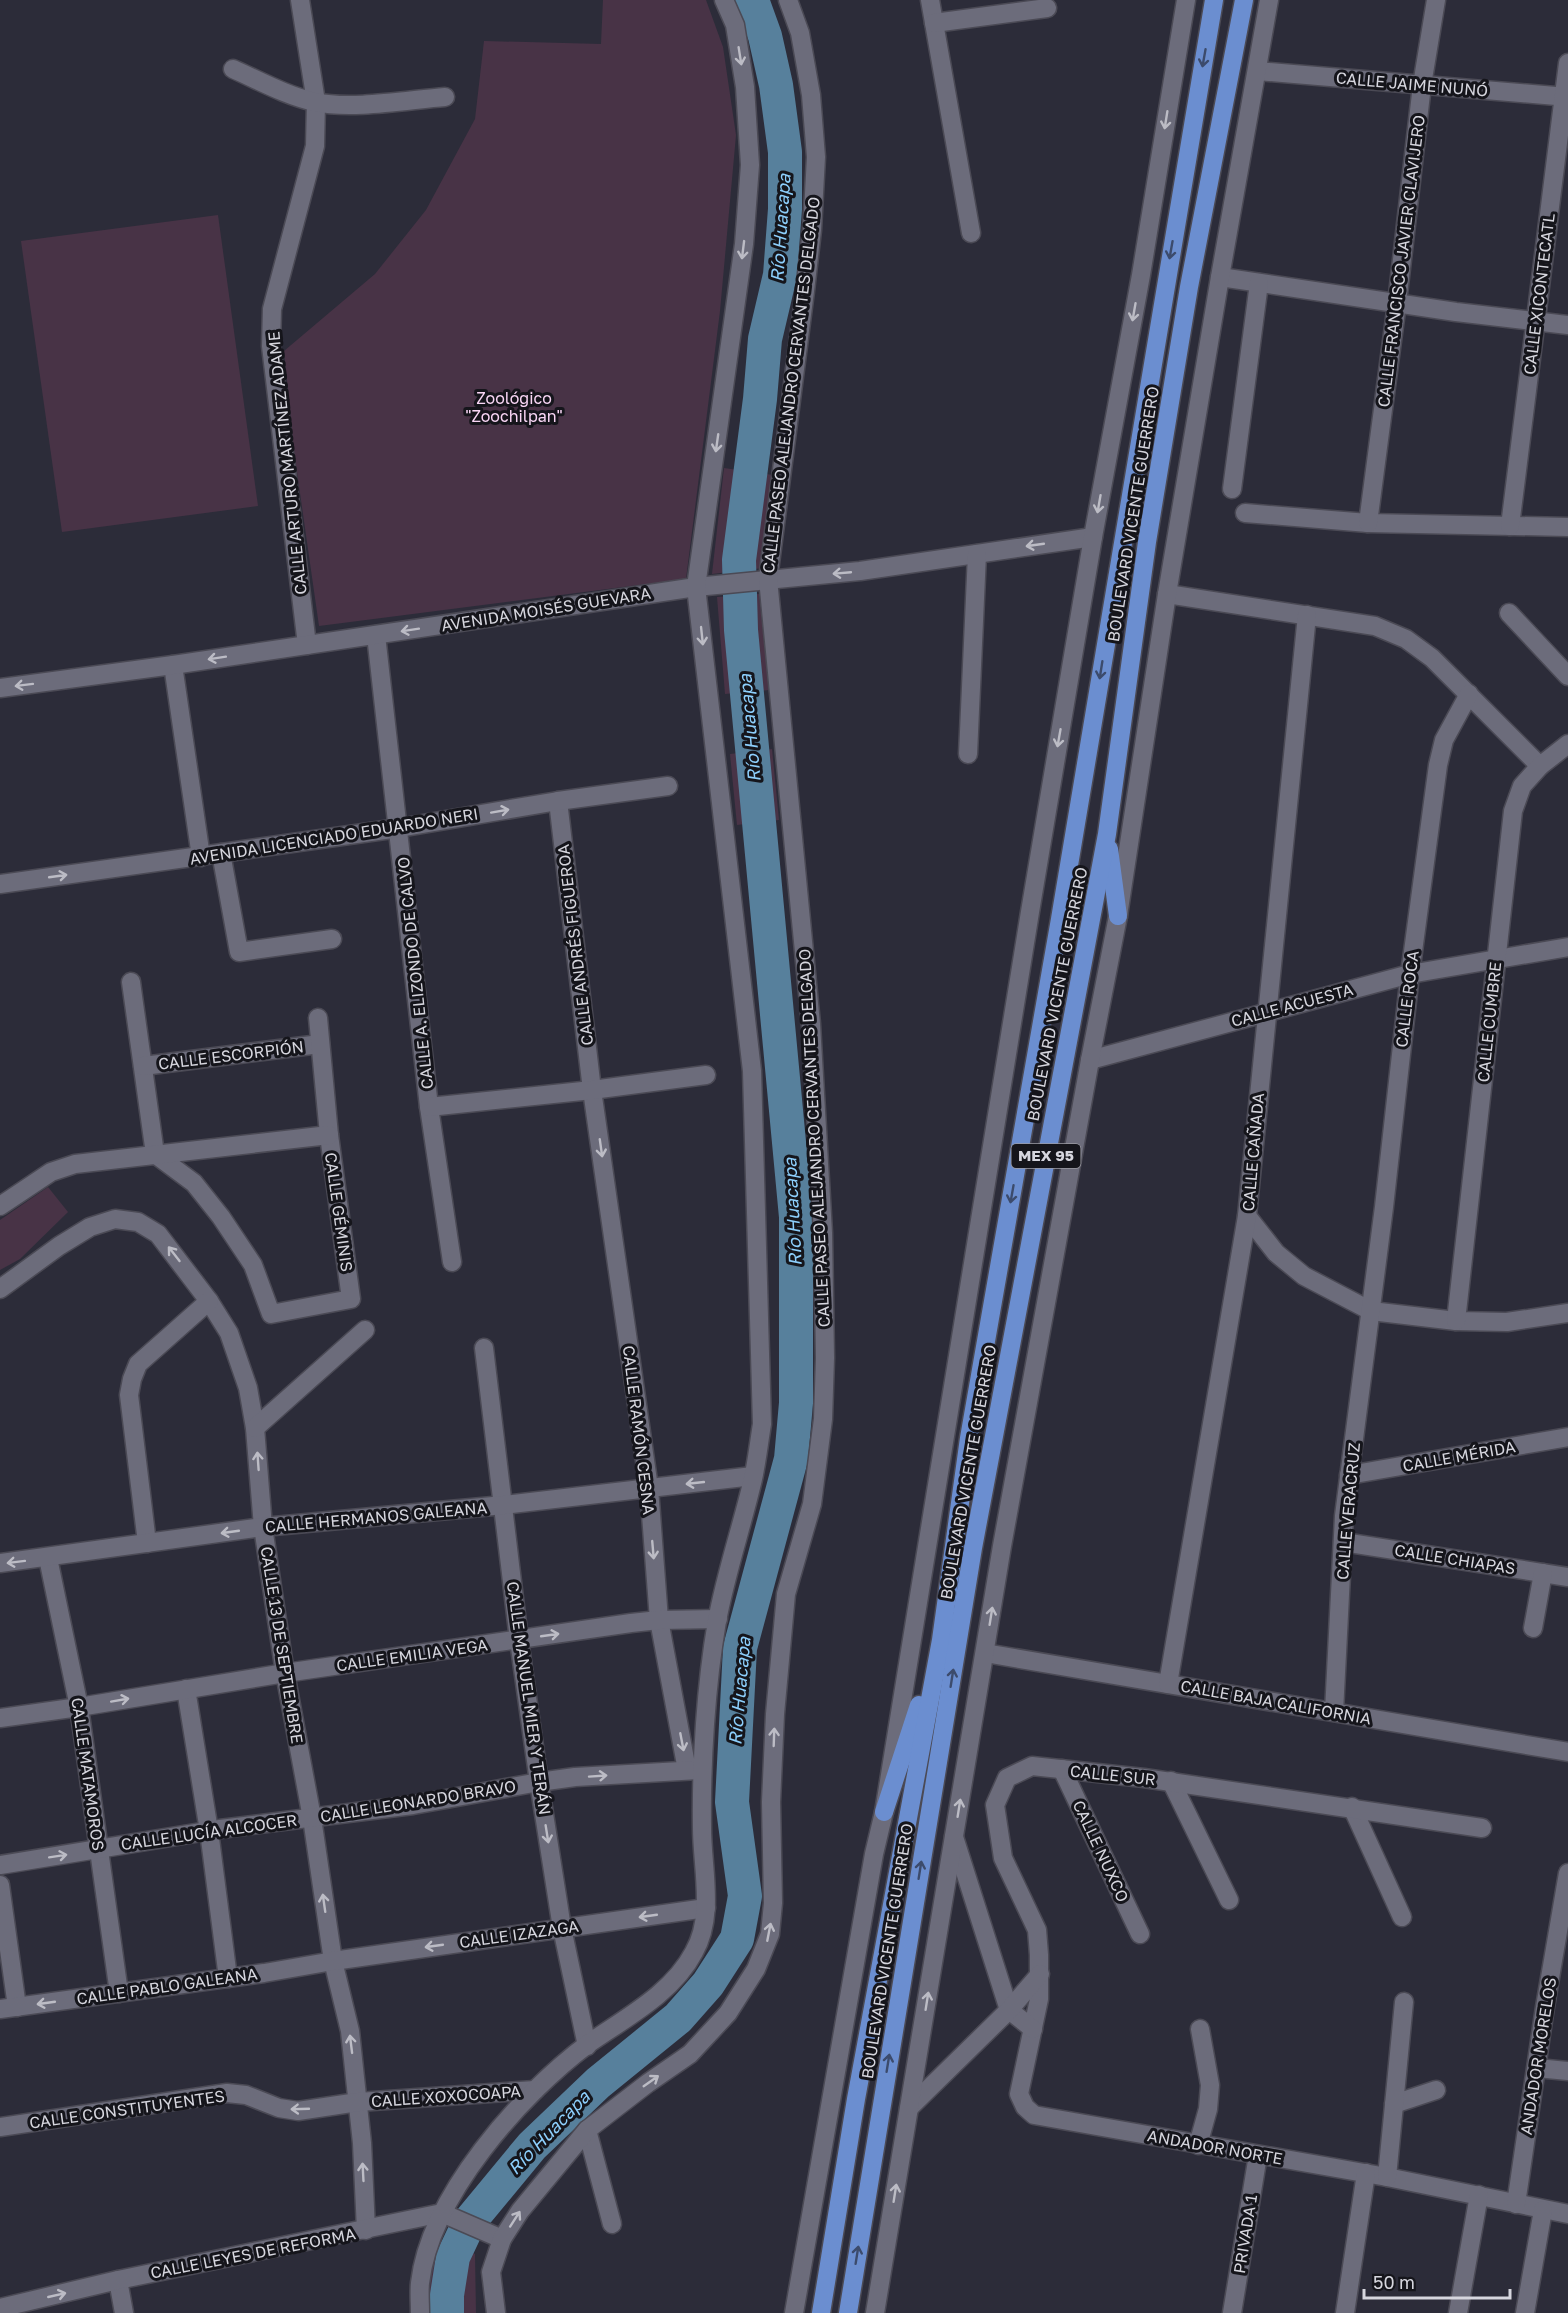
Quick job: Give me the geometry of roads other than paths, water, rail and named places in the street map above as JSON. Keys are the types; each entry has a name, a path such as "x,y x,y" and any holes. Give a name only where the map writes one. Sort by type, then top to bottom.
{"highway":[{"name":"BOULEVARD VICENTE GUERRERO","path":"821,2313 856,2099 941,1640 969,1438 1060,919 1214,0"},
{"name":"BOULEVARD VICENTE GUERRERO","path":"848,2313 973,1548 1107,834 1147,542 1189,287 1244,0"},
{"path":"1107,834 1118,916"},
{"path":"884,1812 941,1640"}],"street":[{"name":"CALLE ARTURO MARTÍNEZ ADAME","path":"300,0 316,102 315,146 272,309 271,346 307,645"},
{"path":"420,2313 420,2283 430,2240 447,2215 487,2144 513,2111 535,2090 586,2046 669,1985 694,1953 703,1929 706,1908 702,1828 695,1770 718,1619 753,1476 762,1424 752,1071 697,587 744,244 750,165 745,87 735,25 724,0"},
{"name":"CALLE PASEO ALEJANDRO CERVANTES DELGADO","path":"495,2313 491,2272 502,2239 520,2211 587,2130 690,2054 728,2013 756,1969 770,1934 773,1903 771,1802 786,1594 812,1504 823,1419 825,1338 823,1233 811,1024 767,579 798,357 812,230 816,157 811,94 800,33 788,0"},
{"path":"930,0 971,233"},
{"name":"BOULEVARD VICENTE GUERRERO","path":"795,2307 870,1877 884,1812 1030,912 1093,537 1141,275 1186,0"},
{"path":"875,2313 985,1653 1090,1060 1118,916 1167,594 1269,0"},
{"name":"CALLE FRANCISCO JAVIER CLAVIJERO","path":"1368,523 1397,303 1422,85 1436,0"},
{"path":"934,23 1047,8"},
{"name":"CALLE XICONTECATL","path":"1510,526 1566,97 1568,63"},
{"path":"233,69 274,88 316,102 351,105 445,97"},
{"name":"CALLE JAIME NUNÓ","path":"1257,71 1566,97"},
{"path":"1220,277 1568,325"},
{"path":"1232,489 1259,283"},
{"path":"1245,513 1368,523 1568,527"},
{"name":"AVENIDA MOISÉS GUEVARA","path":"0,688 173,665 697,587 860,571 1093,537"},
{"path":"968,754 977,554"},
{"path":"1167,594 1375,626 1390,631 1406,639 1432,658 1540,766"},
{"path":"1509,613 1568,676"},
{"name":"CALLE CAÑADA","path":"1168,1684 1247,1216 1306,615"},
{"name":"CALLE A. ELIZONDO DE CALVO","path":"376,635 429,1107 592,1090 706,1075"},
{"path":"173,665 201,857"},
{"name":"CALLE ROCA","path":"1371,1311 1410,974 1438,765 1444,740 1469,694"},
{"name":"CALLE CUMBRE","path":"1456,1321 1513,811 1522,786 1540,766 1568,744"},
{"name":"AVENIDA LICENCIADO EDUARDO NERI","path":"0,884 399,828 558,801 669,786"},
{"name":"CALLE ANDRÉS FIGUEROA","path":"558,801 592,1090"},
{"path":"221,854 239,952 332,939"},
{"name":"CALLE ACUESTA","path":"1090,1060 1410,974 1568,947"},
{"path":"131,982 155,1154"},
{"name":"CALLE GÉMINIS","path":"155,1154 194,1184 221,1216 253,1265 271,1314 351,1299 329,1135 318,1017"},
{"name":"CALLE ESCORPIÓN","path":"143,1066 320,1044"},
{"name":"CALLE RAMÓN CESNA","path":"592,1090 648,1488 659,1620 695,1770"},
{"path":"429,1107 452,1262"},
{"path":"0,1206 51,1172 67,1167 155,1154 329,1135"},
{"path":"1247,1216 1275,1253 1304,1276 1371,1311 1456,1321 1507,1322 1568,1313"},
{"name":"CALLE 13 DE SEPTIEMBRE","path":"0,1289 59,1246 90,1227 115,1219 138,1222 158,1234 209,1301 229,1333 248,1388 255,1428 263,1527 285,1673 312,1818 333,1961 350,2031 358,2102"},
{"path":"147,1543 129,1395 132,1379 138,1364 209,1301"},
{"name":"CALLE VERACRUZ","path":"1334,1712 1349,1475 1371,1311"},
{"path":"255,1428 365,1330"},
{"name":"CALLE MANUEL MIER Y TERÁN","path":"484,1348 519,1640 539,1782 562,1928 586,2046"},
{"name":"CALLE MÉRIDA","path":"1349,1475 1568,1437"},
{"name":"CALLE HERMANOS GALEANA","path":"0,1563 263,1527 504,1505 753,1476"},
{"name":"CALLE CHIAPAS","path":"1343,1542 1568,1577"},
{"name":"CALLE MATAMOROS","path":"48,1558 79,1707 119,1993"},
{"path":"1533,1628 1543,1573"},
{"name":"CALLE EMILIA VEGA","path":"0,1718 285,1673 659,1620 718,1619"},
{"name":"CALLE BAJA CALIFORNIA","path":"985,1653 1568,1752"},
{"path":"186,1689 228,1978"},
{"name":"CALLE SUR","path":"1033,2030 1039,1999 1037,1930 1003,1858 995,1805 1007,1778 1032,1766 1171,1781 1482,1828"},
{"name":"CALLE NUXCO","path":"1062,1769 1140,1934"},
{"name":"CALLE LEONARDO BRAVO","path":"312,1818 413,1805 575,1777 695,1770"},
{"path":"1171,1781 1229,1900"},
{"path":"1352,1807 1402,1917"},
{"name":"CALLE LUCÍA ALCOCER","path":"0,1865 208,1831 312,1818"},
{"path":"954,1837 1009,2010 1033,2030"},
{"name":"ANDADOR MORELOS","path":"1516,2204 1536,2068 1563,1929 1568,1873"},
{"path":"0,1885 8,2008"},
{"name":"CALLE IZAZAGA","path":"333,1961 706,1908"},
{"name":"CALLE PABLO GALEANA","path":"8,2008 333,1961"},
{"path":"909,2108 1009,2010 1040,1974"},
{"path":"1387,2176 1404,2002"},
{"path":"1198,2145 1208,2109 1210,2085 1200,2029"},
{"name":"ANDADOR NORTE","path":"1033,2030 1019,2094 1025,2107 1034,2115 1387,2176 1568,2214"},
{"path":"1536,2068 1568,2071"},
{"name":"CALLE XOXOCOAPA","path":"358,2102 535,2090"},
{"path":"1394,2104 1436,2090"},
{"name":"CALLE CONSTITUYENTES","path":"0,2127 227,2093 246,2095 279,2108 298,2111 358,2102"},
{"path":"358,2102 366,2230"},
{"path":"587,2130 612,2224"},
{"name":"PRIVADA 1","path":"1232,2313 1258,2155"},
{"path":"1345,2313 1366,2173"},
{"path":"1458,2313 1479,2195"},
{"path":"1525,2313 1543,2210"},
{"path":"447,2215 502,2239"},
{"name":"CALLE LEYES DE REFORMA","path":"0,2308 118,2280 447,2215"},
{"path":"118,2280 124,2313"}],"waterway":[{"name":"Río Huacapa","path":"447,2313 447,2295 453,2257 470,2221 532,2146 598,2083 678,2018 708,1984 737,1939 745,1896 732,1802 740,1648 791,1459 796,1403 796,1217 741,630 739,560 760,399 765,339 780,275 785,209 785,152 776,85 765,36 752,0"}],"park label":[{"name":"Zoológico \"Zoochilpan\"","path":"514,407"}]}
